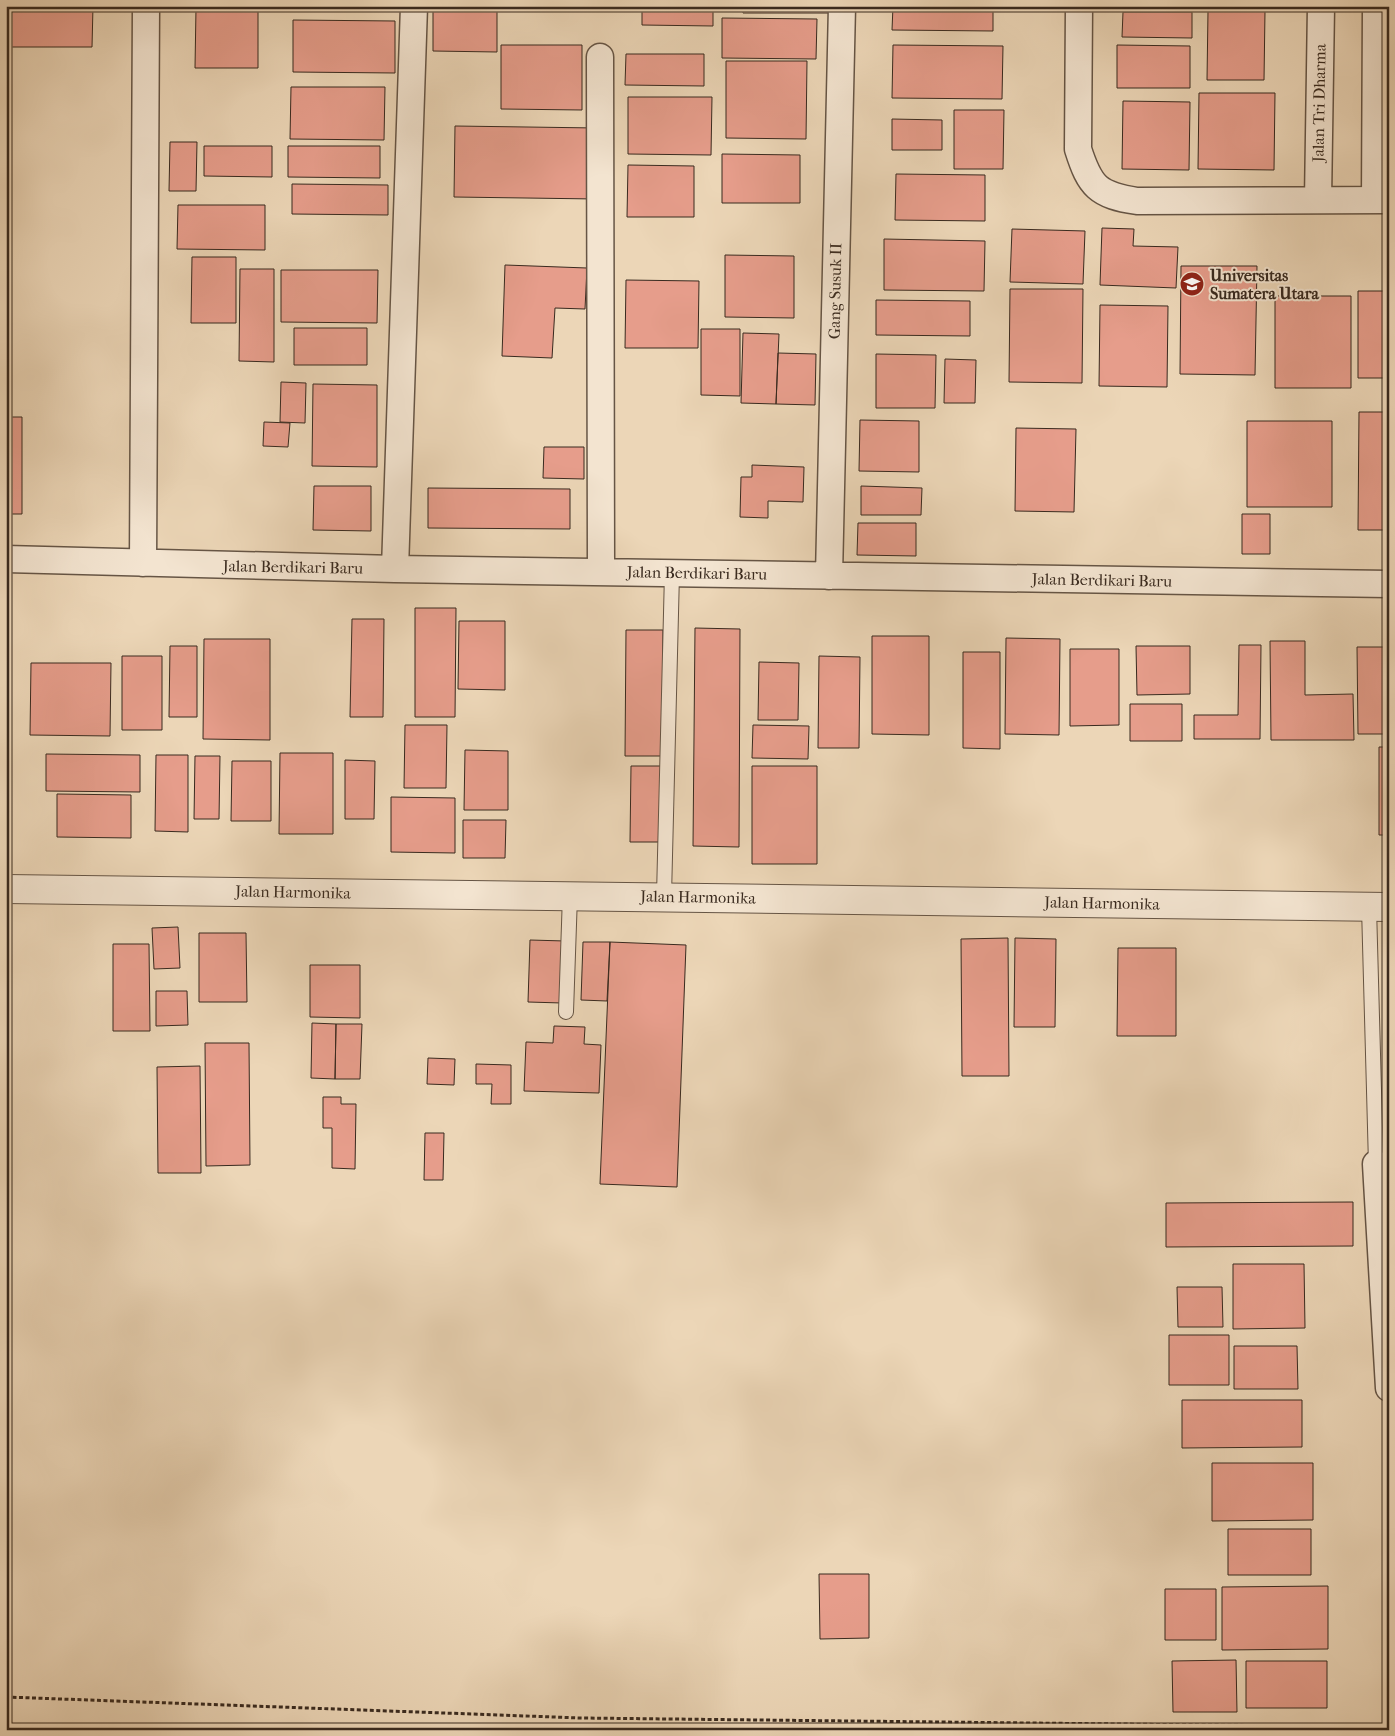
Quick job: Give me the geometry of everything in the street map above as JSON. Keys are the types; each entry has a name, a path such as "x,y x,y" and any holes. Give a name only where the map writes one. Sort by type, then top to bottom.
{"street":[{"path":"143,563 146,6"},
{"path":"395,569 414,6"},
{"name":"Gang Susuk II","path":"830,576 842,6"},
{"path":"1079,6 1078,149 1084,167 1095,186 1113,197 1137,201 1382,200 1376,6"},
{"name":"Jalan Tri Dharma","path":"1318,200 1321,6"},
{"path":"600,57 601,571"},
{"name":"Jalan Berdikari Baru","path":"6,559 395,569 1389,584"},
{"name":"Jalan Harmonika","path":"6,889 664,896 1379,907"},
{"path":"1376,1164 1389,1388"}],"lane":[{"path":"664,896 672,573"},
{"path":"566,1012 570,895"},
{"path":"1376,1164 1379,907"}],"path":[{"path":"6,1697 581,1718 1389,1727"}],"building":[{"path":"6,6 93,6 92,47 6,47"},
{"path":"642,6 713,6 713,26 642,25"},
{"path":"743,6 833,6 833,13 743,13"},
{"path":"893,6 993,6 993,31 892,30"},
{"path":"196,8 258,8 258,68 195,68"},
{"path":"433,10 497,10 497,52 433,51"},
{"path":"1208,11 1265,11 1264,80 1207,80"},
{"path":"1123,12 1192,12 1192,38 1122,37"},
{"path":"722,18 817,19 816,59 722,58"},
{"path":"293,20 395,21 395,73 293,72"},
{"path":"501,45 582,45 582,110 501,109"},
{"path":"893,45 1003,46 1002,99 892,98"},
{"path":"1117,45 1190,46 1190,88 1117,88"},
{"path":"626,54 704,54 704,86 625,85"},
{"path":"726,61 807,61 806,139 726,138"},
{"path":"291,87 385,87 384,140 290,139"},
{"path":"1199,93 1275,93 1274,170 1198,169"},
{"path":"628,97 712,97 711,155 628,154"},
{"path":"1123,101 1190,102 1189,170 1122,169"},
{"path":"954,110 1004,110 1003,169 954,169"},
{"path":"892,119 942,120 942,150 892,150"},
{"path":"455,126 597,128 596,199 454,197"},
{"path":"170,142 197,142 196,191 169,191"},
{"path":"204,146 272,146 272,177 204,176"},
{"path":"288,146 380,146 380,178 288,177"},
{"path":"722,154 800,155 800,203 722,203"},
{"path":"628,165 694,166 694,217 627,217"},
{"path":"896,174 985,175 985,221 895,220"},
{"path":"292,184 388,185 388,215 292,214"},
{"path":"178,205 265,205 265,250 177,249"},
{"path":"1102,228 1134,229 1133,246 1178,247 1176,288 1100,285"},
{"path":"1012,229 1085,231 1083,284 1010,282"},
{"path":"884,239 985,241 984,291 884,290"},
{"path":"725,255 794,256 794,318 725,317"},
{"path":"192,257 236,257 236,323 191,323"},
{"path":"505,265 587,268 585,309 555,308 552,358 502,356"},
{"path":"1181,266 1257,266 1255,375 1180,374"},
{"path":"240,269 274,269 274,362 239,361"},
{"path":"281,270 378,270 377,323 281,322"},
{"path":"626,280 699,281 698,348 625,348"},
{"path":"1010,289 1083,289 1082,383 1009,382"},
{"path":"1358,291 1389,291 1389,378 1358,378"},
{"path":"1275,296 1351,296 1351,388 1275,388"},
{"path":"876,300 970,301 970,336 876,335"},
{"path":"1100,305 1168,306 1167,387 1099,386"},
{"path":"294,328 367,328 367,365 294,365"},
{"path":"701,329 740,329 740,396 701,395"},
{"path":"743,333 779,334 776,404 741,403"},
{"path":"778,353 816,354 815,405 776,404"},
{"path":"876,354 936,355 935,408 876,408"},
{"path":"945,359 976,360 975,403 944,403"},
{"path":"281,382 306,383 305,423 280,422"},
{"path":"313,384 377,385 377,467 312,466"},
{"path":"1359,412 1389,412 1389,530 1358,530"},
{"path":"6,417 22,417 22,514 6,514"},
{"path":"860,420 919,421 919,472 859,471"},
{"path":"1247,421 1332,421 1332,507 1247,507"},
{"path":"264,422 290,423 288,447 263,446"},
{"path":"1016,428 1076,429 1074,512 1015,511"},
{"path":"544,447 584,447 584,479 543,478"},
{"path":"752,465 804,467 803,502 768,501 768,518 740,517 741,477 752,477"},
{"path":"314,486 371,486 371,531 313,530"},
{"path":"861,486 922,488 921,515 861,515"},
{"path":"428,488 570,489 570,529 428,528"},
{"path":"1242,514 1270,514 1270,554 1242,554"},
{"path":"858,523 916,523 916,556 857,555"},
{"path":"415,608 456,608 455,717 415,717"},
{"path":"352,619 384,619 383,717 350,717"},
{"path":"459,621 505,621 505,690 458,689"},
{"path":"695,628 740,629 739,847 693,846"},
{"path":"626,630 663,630 662,756 625,756"},
{"path":"872,636 929,636 929,735 872,734"},
{"path":"1006,638 1060,639 1059,735 1005,734"},
{"path":"204,639 270,639 270,740 203,739"},
{"path":"1270,641 1305,641 1305,695 1353,694 1354,740 1271,740"},
{"path":"1239,645 1261,645 1260,739 1194,739 1194,715 1238,715"},
{"path":"170,646 197,646 197,717 169,717"},
{"path":"1136,646 1190,646 1190,694 1137,695"},
{"path":"1357,647 1389,647 1389,734 1358,734"},
{"path":"1070,649 1119,649 1119,725 1070,726"},
{"path":"963,652 1000,652 1000,749 963,748"},
{"path":"122,656 162,656 162,730 122,730"},
{"path":"819,656 860,657 859,748 818,748"},
{"path":"759,662 799,663 798,720 758,720"},
{"path":"31,663 111,663 110,736 30,735"},
{"path":"1130,704 1182,704 1182,741 1130,741"},
{"path":"405,725 447,725 446,788 404,788"},
{"path":"753,725 809,726 808,759 752,758"},
{"path":"1379,747 1389,747 1389,835 1379,835"},
{"path":"465,750 508,751 508,810 464,810"},
{"path":"280,753 333,753 333,834 279,834"},
{"path":"46,754 140,755 140,792 46,791"},
{"path":"156,755 188,755 188,832 155,831"},
{"path":"195,756 220,756 219,819 194,819"},
{"path":"345,760 375,761 374,819 345,819"},
{"path":"232,761 271,761 271,821 231,821"},
{"path":"631,766 662,766 661,842 630,842"},
{"path":"752,766 817,766 817,864 752,864"},
{"path":"57,794 131,795 131,838 57,837"},
{"path":"391,797 455,798 455,853 391,852"},
{"path":"463,820 506,820 505,858 463,858"},
{"path":"178,927 180,968 154,969 152,928"},
{"path":"199,933 246,933 247,1002 199,1002"},
{"path":"1008,938 1009,1076 962,1076 961,939"},
{"path":"1015,938 1056,939 1055,1027 1014,1027"},
{"path":"530,940 565,941 562,1003 528,1002"},
{"path":"583,942 610,942 607,1001 581,1000"},
{"path":"610,942 686,945 677,1187 600,1184"},
{"path":"113,944 149,944 150,1031 113,1031"},
{"path":"1118,948 1176,948 1176,1036 1117,1036"},
{"path":"310,965 360,965 360,1018 310,1017"},
{"path":"156,991 187,991 188,1025 156,1026"},
{"path":"312,1023 336,1024 335,1079 311,1078"},
{"path":"336,1024 362,1024 360,1079 335,1079"},
{"path":"554,1026 585,1027 584,1044 601,1045 599,1093 524,1091 526,1042 553,1043"},
{"path":"205,1043 249,1043 250,1165 206,1166"},
{"path":"428,1058 455,1059 454,1085 427,1084"},
{"path":"476,1064 511,1065 511,1104 491,1104 492,1084 476,1084"},
{"path":"200,1066 201,1173 158,1173 157,1067"},
{"path":"323,1097 341,1097 341,1104 356,1104 355,1169 332,1168 332,1128 323,1128"},
{"path":"425,1133 444,1133 443,1180 424,1180"},
{"path":"1353,1202 1353,1246 1166,1247 1166,1203"},
{"path":"1233,1264 1304,1264 1305,1328 1233,1329"},
{"path":"1177,1287 1222,1287 1223,1327 1178,1327"},
{"path":"1169,1335 1229,1335 1229,1385 1169,1385"},
{"path":"1234,1346 1297,1346 1298,1389 1234,1389"},
{"path":"1182,1400 1302,1400 1302,1447 1182,1448"},
{"path":"1212,1463 1313,1463 1313,1520 1212,1521"},
{"path":"1228,1529 1311,1529 1311,1575 1228,1575"},
{"path":"819,1574 869,1574 869,1638 820,1639"},
{"path":"1328,1586 1328,1649 1222,1650 1222,1587"},
{"path":"1165,1589 1216,1589 1216,1640 1165,1640"},
{"path":"1236,1660 1237,1712 1173,1712 1172,1661"},
{"path":"1246,1661 1327,1661 1327,1708 1246,1708"}],"place":[{"name":"Universitas Sumatera Utara","path":"1192,284"}]}
